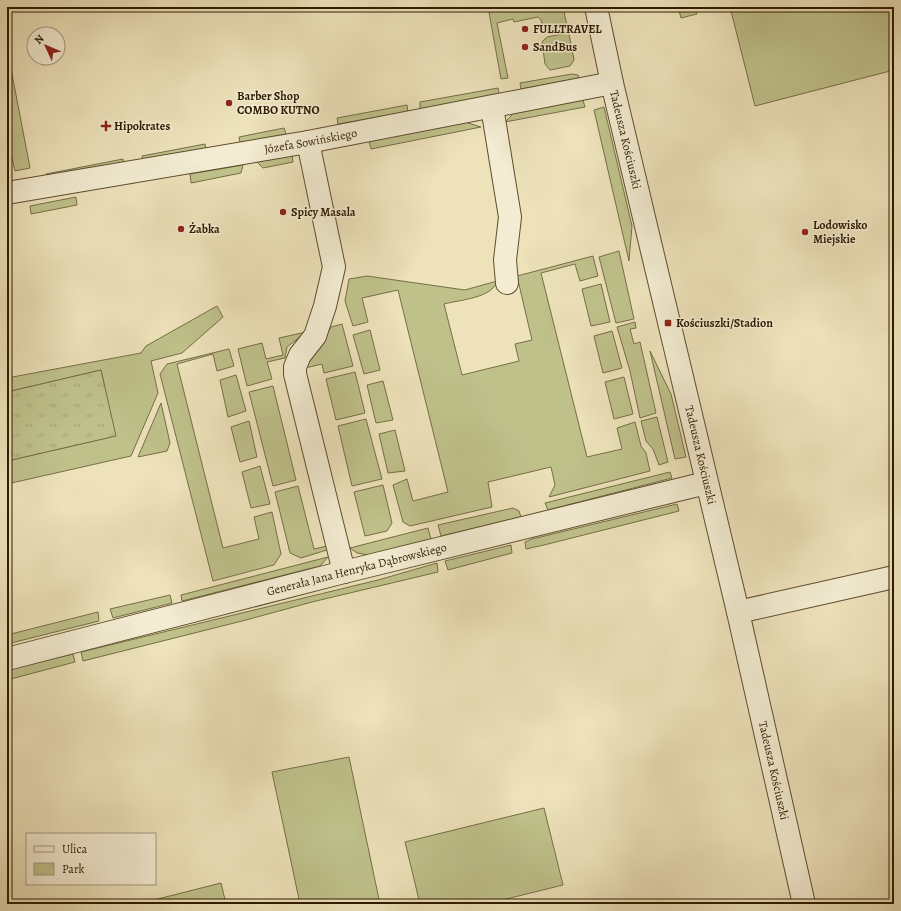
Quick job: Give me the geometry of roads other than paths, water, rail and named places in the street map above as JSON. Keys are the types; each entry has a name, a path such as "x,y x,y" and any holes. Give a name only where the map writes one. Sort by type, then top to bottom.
{"street":[{"name":"Tadeusza Kościuszki","path":"596,7 612,83 706,483 738,612 804,904"},
{"name":"Józefa Sowińskiego","path":"7,193 308,142 612,83"},
{"path":"492,107 510,217 504,260 507,283"},
{"path":"308,142 334,267 325,306 315,336 298,359 295,374 344,572"},
{"name":"Generała Jana Henryka Dąbrowskiego","path":"7,659 344,572 706,483"},
{"path":"738,612 894,577"}],"place":[{"name":"FULLTRAVEL","path":"525,29"},
{"name":"SandBus","path":"525,47"},
{"name":"Barber Shop COMBO KUTNO","path":"229,103"},
{"name":"Hipokrates","path":"106,126"},
{"name":"Spicy Masala","path":"283,212"},
{"name":"Żabka","path":"181,229"},
{"name":"Lodowisko Miejskie","path":"805,232"},
{"name":"Kościuszki/Stadion","path":"668,323"}]}
